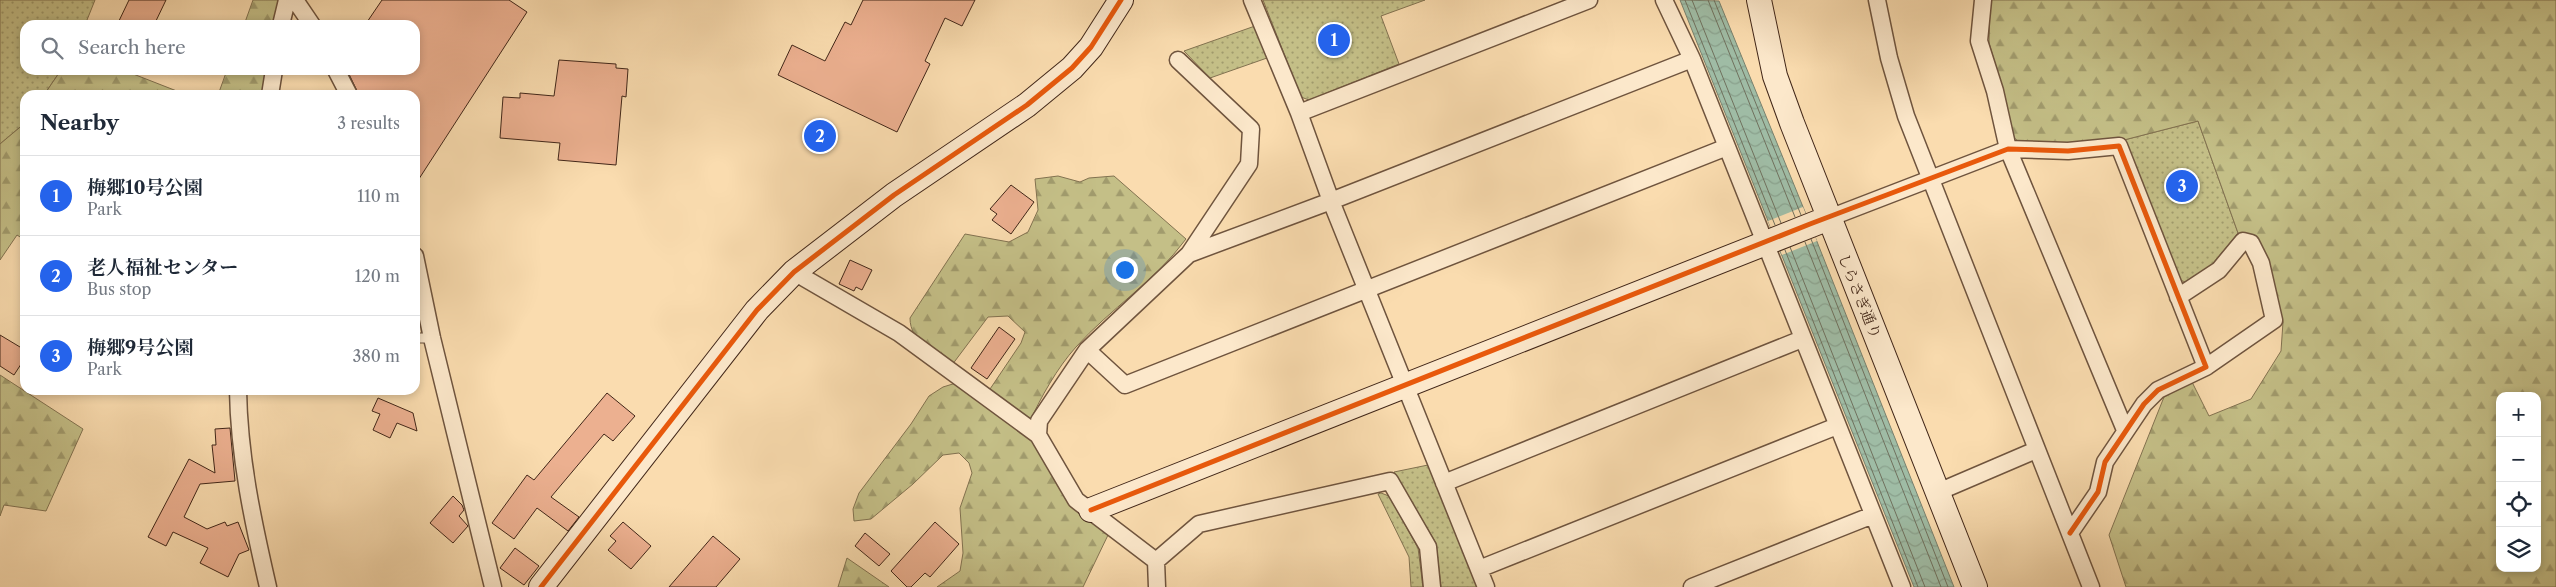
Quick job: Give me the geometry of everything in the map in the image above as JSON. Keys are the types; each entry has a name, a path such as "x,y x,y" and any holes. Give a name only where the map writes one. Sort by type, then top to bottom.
{"street":[{"path":"282,20 287,0"},
{"path":"295,0 309,20"},
{"path":"541,587 757,310 794,272 894,195 1027,105 1072,68 1091,47 1121,0"},
{"path":"1252,0 1299,113 1331,201 1368,289 1486,587"},
{"path":"1299,113 1589,0"},
{"path":"1664,0 1692,59 1727,147 1771,240 1802,339 1902,587"},
{"name":"しらさぎ通り","path":"1759,0 1776,76 1820,221 1938,492 1975,587"},
{"path":"1877,0 1889,58 1906,116 2091,587"},
{"path":"1983,0 1979,41 1995,91 2008,149 2125,430"},
{"path":"1189,254 1331,201 1692,59"},
{"path":"1038,435 1039,421 1087,350 1189,254 1249,164 1251,129 1178,60"},
{"path":"271,90 273,75"},
{"path":"339,75 346,90"},
{"path":"1091,510 1405,384 2008,149 2068,151 2119,146 2206,367"},
{"path":"1087,350 1125,385 1727,147"},
{"path":"2070,533 2098,492 2105,462 2144,404 2158,390 2206,367 2274,320 2261,263 2251,243 2243,241 2219,270 2178,297"},
{"path":"794,272 899,333 1038,435 1076,500 1156,561 1157,587"},
{"path":"420,280 432,338 493,587"},
{"path":"1444,482 1802,339"},
{"path":"238,395 239,432 251,514 268,587"},
{"path":"1478,569 1837,426"},
{"path":"1938,492 2036,450"},
{"path":"1156,561 1199,524 1390,481 1428,547 1432,587"},
{"path":"1692,587 1873,516"}],"lane":[{"path":"420,338 432,338"}],"green space":[{"path":"0,0 95,0 87,20 20,20 20,75 58,75 47,90 20,90 20,127 0,144"},
{"path":"253,0 280,0 278,20 246,20"},
{"path":"1263,0 1425,0 1381,16 1399,64 1309,100 1301,97"},
{"path":"1990,0 2556,0 2556,587 2126,587 2109,535 2164,397 2192,382 2209,416 2251,399 2281,351 2283,322 2262,246 2247,234 2238,233 2198,121 2124,140 2073,145 2018,141 2012,136 2004,93 1989,43"},
{"path":"1255,26 1267,58 1210,78 1184,51"},
{"path":"58,75 136,75 174,90 47,90"},
{"path":"225,75 268,75 266,90 220,90"},
{"path":"2198,121 2238,233 2210,267 2188,283 2180,280 2124,140"},
{"path":"20,127 20,237 17,235 0,260 0,144"},
{"path":"1058,176 1080,182 1089,178 1114,176 1186,239 1147,282 1103,320 1076,347 1050,383 1029,423 988,392 1021,343 1025,332 1008,316 988,317 952,365 924,346 914,334 910,318 965,234 1009,242 1028,232 1038,210 1035,179"},
{"path":"0,375 20,388 20,395 31,395 83,429 46,511 4,505 0,516"},
{"path":"956,383 1028,435 1070,503 1109,533 1083,587 937,587 960,571 963,553 960,508 972,473 969,463 959,453 943,455 913,484 871,519 854,521 853,509 859,493 911,424 929,396 943,387"},
{"path":"1428,465 1477,587 1441,587 1436,543 1394,472"},
{"path":"1381,493 1389,496 1418,548 1423,587 1411,587 1409,557 1378,494"},
{"path":"847,558 889,587 838,587"}],"water":[{"path":"1680,0 1719,1 1954,587 1914,587"}],"pier":[{"path":"1803,207 1817,241 1782,255 1768,221"}],"building":[{"path":"129,0 166,0 156,20 119,20"},
{"path":"382,0 509,0 527,12 420,177 420,90 357,90 349,75 420,75 420,20 368,20"},
{"path":"863,0 975,0 962,26 945,18 925,61 930,64 897,132 778,75 792,45 825,61 845,22 851,25"},
{"path":"559,60 616,64 616,68 628,69 626,97 622,96 616,165 558,160 560,143 500,138 503,97 520,98 520,93 554,96"},
{"path":"1011,185 1034,202 1011,234 992,220 997,214 990,209"},
{"path":"850,260 872,270 862,290 856,287 854,291 839,284"},
{"path":"999,327 1015,339 987,379 971,368"},
{"path":"0,335 20,347 20,366 14,375 0,366"},
{"path":"607,393 635,416 613,441 604,434 551,497 579,517 568,531 537,508 514,539 492,523 527,475 534,480"},
{"path":"378,398 413,413 417,431 397,423 390,438 373,430 380,414 372,411"},
{"path":"230,428 235,481 200,484 184,517 207,529 225,522 227,526 238,522 249,550 239,554 228,577 200,563 208,548 173,532 166,546 148,537 189,459 215,473 212,445 216,445 215,429"},
{"path":"453,496 462,505 464,510 459,516 468,526 453,543 430,523"},
{"path":"623,522 651,546 631,569 608,550 616,541 610,536"},
{"path":"935,522 959,544 930,577 925,573 911,587 907,587 891,571"},
{"path":"865,533 890,554 879,566 855,546"},
{"path":"713,536 740,559 716,587 669,587"},
{"path":"515,548 539,566 524,585 500,568"}],"cycle path":[{"path":"541,587 757,310 794,272 894,195 1027,105 1072,68 1091,47 1121,0"},
{"path":"1091,510 1810,224 2008,149 2068,151 2119,146 2206,367 2158,390 2144,404 2105,462 2098,492 2070,533"}],"place":[{"name":"梅郷10号公園","path":"1334,40"},
{"name":"老人福祉センター","path":"820,136"},
{"name":"梅郷9号公園","path":"2182,186"}]}
